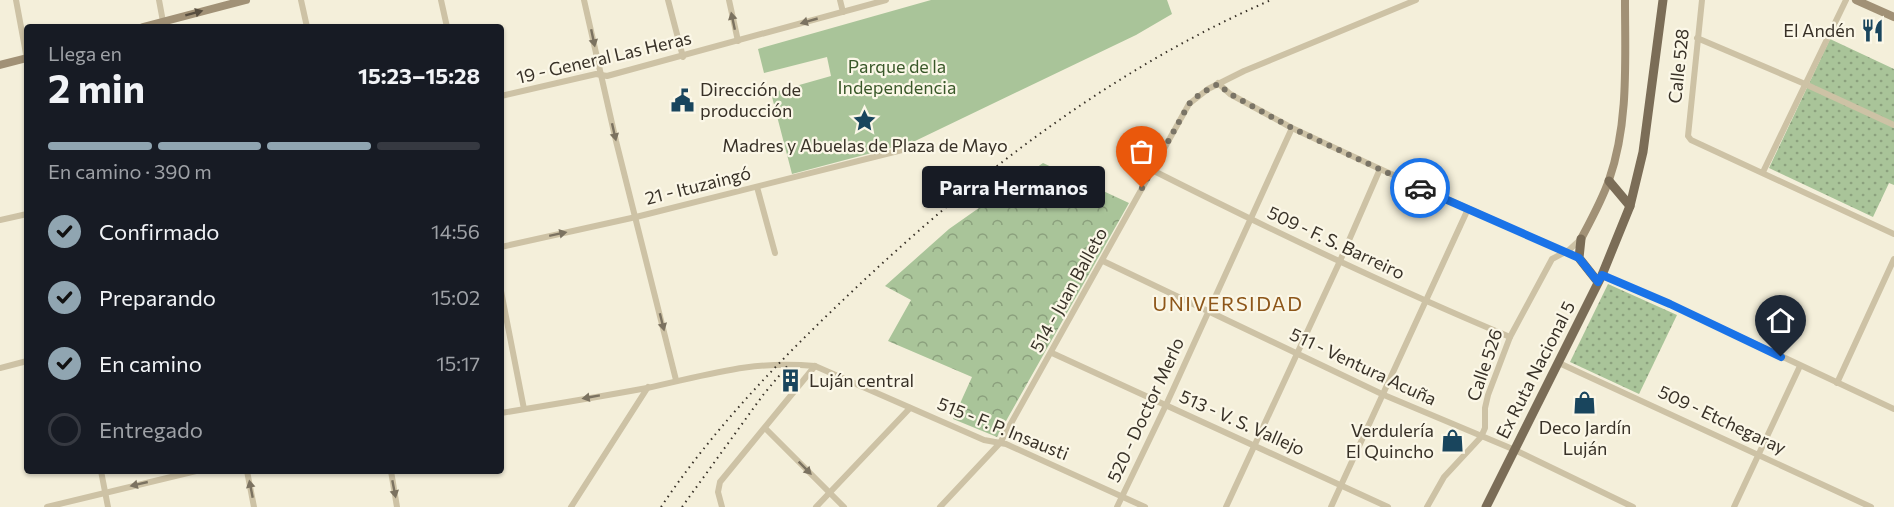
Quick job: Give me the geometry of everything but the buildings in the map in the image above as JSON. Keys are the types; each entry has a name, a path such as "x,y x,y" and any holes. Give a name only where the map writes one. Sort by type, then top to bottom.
{"main road":[{"name":"Ex Ruta Nacional 5","path":"1486,507 1600,279 1629,206 1643,152 1663,0"},
{"path":"1609,181 1629,206"},
{"path":"1581,239 1579,258 1600,279"}],"street":[{"path":"16,0 24,42"},
{"path":"159,0 163,24 246,0"},
{"path":"301,0 306,24"},
{"path":"441,0 446,24"},
{"path":"584,0 676,380"},
{"path":"668,0 683,57"},
{"path":"729,0 738,41"},
{"path":"840,0 843,12"},
{"name":"19 - General Las Heras","path":"504,95 596,74 608,76 886,0"},
{"name":"514 - Juan Balleto","path":"940,507 1000,443 1189,104 1200,94 1265,61 1416,0"},
{"path":"1581,239 1609,181 1618,149 1623,120 1625,0"},
{"name":"Calle 528","path":"1702,0 1688,136 1691,140 1763,172"},
{"path":"1845,0 1763,172 1894,234"},
{"path":"1856,0 1894,17"},
{"path":"1697,38 1894,125"},
{"path":"0,65 24,59"},
{"path":"1218,84 1230,94 1292,128 1380,170 1579,258"},
{"name":"520 - Doctor Merlo","path":"1118,507 1292,128"},
{"name":"21 - Ituzaingó","path":"504,246 636,218 902,150"},
{"name":"509 - F. S. Barreiro","path":"1152,170 1425,301 1510,337"},
{"path":"1226,507 1380,170"},
{"path":"757,187 775,253"},
{"path":"1331,507 1468,209"},
{"path":"0,220 24,215"},
{"name":"Calle 526","path":"1481,437 1485,428 1485,408 1488,395 1510,337 1552,259 1575,246 1581,239"},
{"path":"1837,383 1894,259"},
{"name":"511 - Ventura Acuña","path":"1102,261 1384,395 1515,450 1633,507"},
{"path":"1600,279 1670,304 1894,409"},
{"path":"504,306 524,409"},
{"name":"513 - V. S. Vallejo","path":"1052,353 1388,507"},
{"path":"0,368 24,362"},
{"name":"509 - Etchegaray","path":"1560,363 1871,507"},
{"path":"504,412 757,365 815,366"},
{"path":"722,507 718,492 720,482 815,366"},
{"name":"515 - F. P. Insausti","path":"815,366 984,440 1000,443 1145,507"},
{"path":"1734,507 1800,366"},
{"path":"571,507 648,387"},
{"path":"816,507 910,408"},
{"path":"765,428 844,507"},
{"path":"1427,507 1444,477 1481,437"},
{"path":"102,474 108,507"},
{"path":"47,507 183,474"},
{"path":"248,474 254,507"},
{"path":"392,474 397,507"}],"green space":[{"name":"Parque de la Independencia","path":"931,0 1167,0 1172,14 1136,35 913,142 792,174 771,93 831,76 827,57 764,73 758,49"},
{"path":"1830,39 1894,69 1894,185 1889,183 1873,217 1769,168"},
{"path":"1043,163 1129,203 997,437 953,419 972,377 888,341 911,300 885,286 949,229"},
{"path":"1608,284 1677,315 1639,394 1570,362"}],"railway":[{"path":"661,507 701,452 768,375 840,303 938,214 989,172 1097,94 1211,28 1271,0"},
{"path":"682,507 763,395 789,364"}],"way so far":[{"path":"1142,188 1189,104 1200,94 1218,84 1230,94 1292,128 1420,188"}],"place":[{"name":"El Andén","path":"1873,31"},
{"name":"Dirección de producción","path":"682,100"},
{"name":"Madres y Abuelas de Plaza de Mayo","path":"865,120"},
{"name":"Parra Hermanos","path":"1142,188"},
{"name":"Luján central","path":"791,381"},
{"name":"Deco Jardín Luján","path":"1585,402"},
{"name":"Verdulería El Quincho","path":"1452,441"}],"district":[{"name":"UNIVERSIDAD","path":"1228,304"}],"route":[{"path":"1420,188 1579,258 1598,282 1602,275 1670,304 1781,357"}]}
